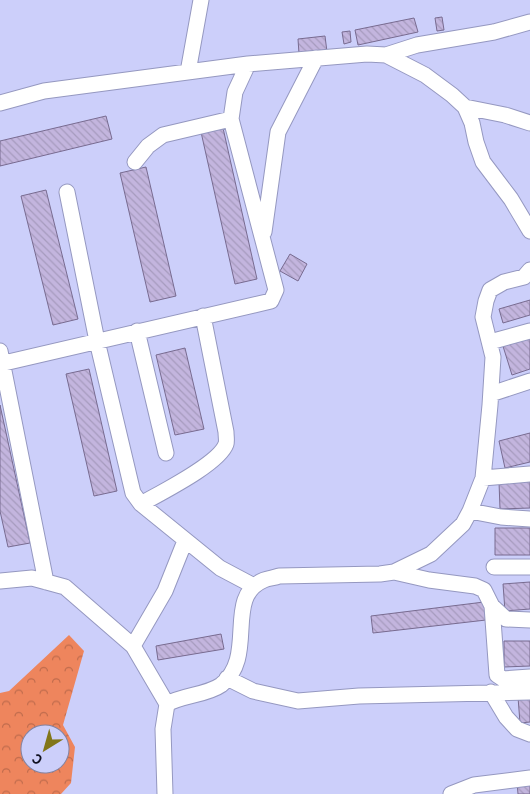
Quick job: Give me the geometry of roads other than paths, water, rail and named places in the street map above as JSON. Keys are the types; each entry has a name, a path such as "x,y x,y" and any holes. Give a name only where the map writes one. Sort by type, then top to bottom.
{"lane":[{"path":"188,72 201,0"},
{"path":"0,103 44,91 248,64 367,54 386,55 417,45 494,32 530,22"},
{"path":"386,55 425,75 465,107 484,162 511,199 530,231"},
{"path":"263,240 278,132 316,58"},
{"path":"46,582 1,359 97,341 271,301 276,290 231,119 235,92 248,64"},
{"path":"465,107 505,115 530,123"},
{"path":"135,162 148,146 163,135 231,119"},
{"path":"67,192 97,341 133,492 141,504 185,541 220,568 254,586"},
{"path":"167,704 176,699 203,692 220,685 227,678 239,658 243,603 254,586 264,580 279,576 380,574 394,572 431,554 463,524 483,478 493,357 483,317 486,301 490,290 504,282 524,277 530,270"},
{"path":"141,504 198,471 218,456 226,444 226,432 203,316"},
{"path":"137,331 166,453"},
{"path":"490,342 530,331"},
{"path":"491,394 530,381"},
{"path":"483,478 530,474"},
{"path":"470,511 500,517 530,519"},
{"path":"133,646 165,591 185,541"},
{"path":"494,567 530,567"},
{"path":"394,572 429,580 475,586 484,590 492,606 506,619 530,620"},
{"path":"0,582 32,578 64,586 133,646 167,704 163,728 165,794"},
{"path":"492,606 497,675 503,679 530,677"},
{"path":"227,678 252,691 298,701 359,696 530,692"},
{"path":"491,692 506,718 517,729 530,734"},
{"path":"451,794 474,785 501,788 530,778"}]}
